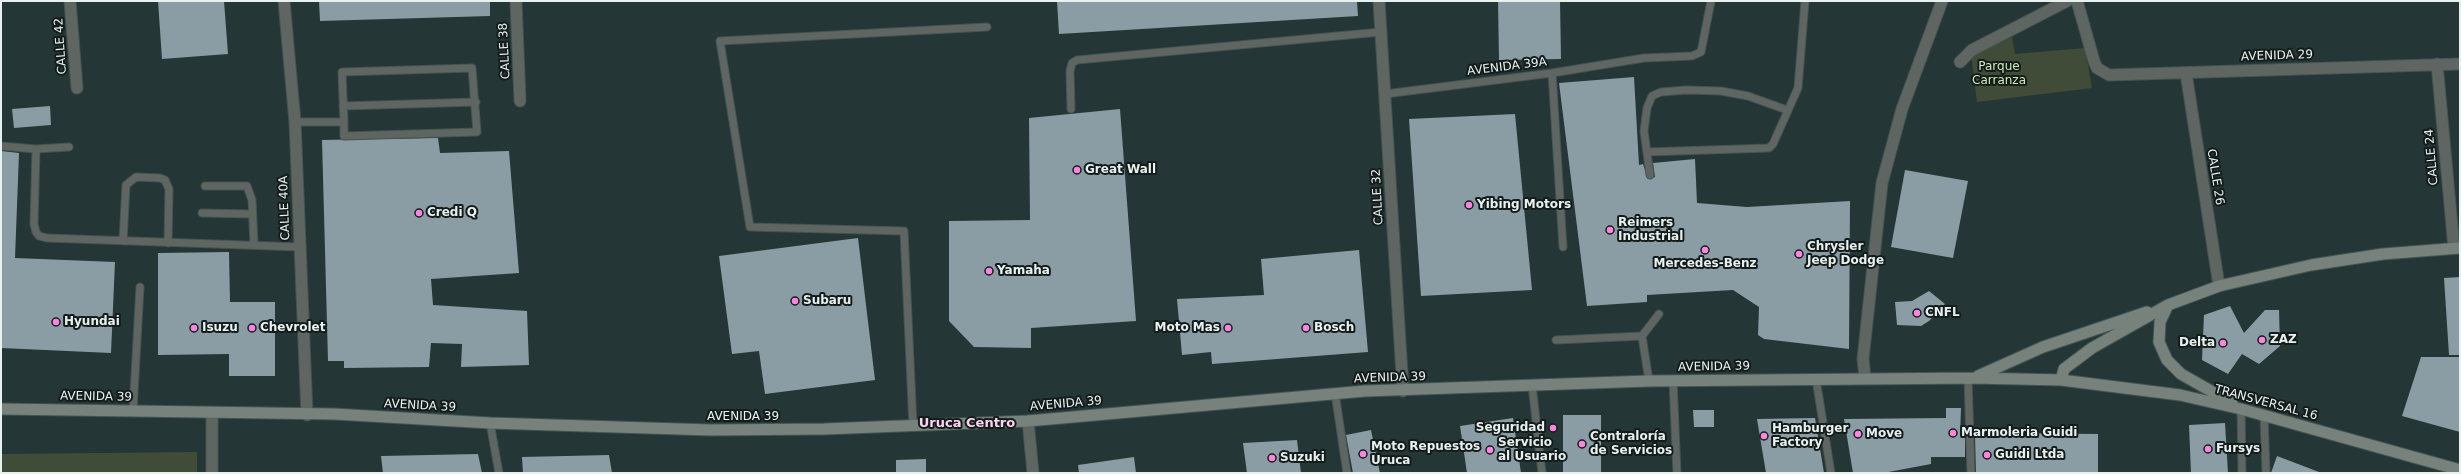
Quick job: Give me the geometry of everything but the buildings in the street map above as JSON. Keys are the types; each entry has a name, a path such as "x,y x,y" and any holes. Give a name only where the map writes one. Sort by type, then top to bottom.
{"main road":[{"path":"1971,378 2043,347 2168,305 2219,286 2311,265 2383,254 2457,248"},
{"path":"2061,380 2064,369 2092,348 2168,305"},
{"path":"2168,305 2160,322 2159,342 2167,360 2181,374 2241,409"},
{"name":"AVENIDA 39","path":"1,409 307,415 490,423 711,430 913,426 1028,421 1335,393 1532,385 1673,380 1865,378 2061,380"},
{"name":"TRANSVERSAL 16","path":"2061,380 2180,395 2264,415 2460,470"}],"street":[{"name":"CALLE 42","path":"70,1 77,88"},
{"name":"CALLE 40A","path":"284,1 295,122 307,415"},
{"name":"CALLE 38","path":"516,1 520,101"},
{"name":"CALLE 32","path":"1379,1 1402,390"},
{"path":"1865,378 1863,359 1882,183 1902,109 1942,1"},
{"path":"1960,62 1972,50 2067,1"},
{"name":"AVENIDA 29","path":"2077,1 2097,68 2109,76 2186,72 2460,64"},
{"name":"CALLE 24","path":"2437,64 2457,248"},
{"name":"CALLE 26","path":"2186,72 2219,286"},
{"path":"212,413 212,473"},
{"path":"1028,421 1033,473"}],"lane":[{"name":"AVENIDA 39A","path":"1385,94 1552,73 1632,61 1692,56 1701,52 1711,1"},
{"path":"1647,152 1769,148 1773,144 1798,88 1805,1"},
{"path":"913,426 904,231 750,227 720,41 987,27"},
{"path":"1071,109 1070,71 1072,63 1076,60 1381,32"},
{"path":"472,68 476,102 477,132 344,136 342,72 472,68"},
{"path":"1552,73 1563,246"},
{"path":"1650,175 1644,131 1647,108 1652,96 1661,92 1720,91 1748,96 1787,110"},
{"path":"343,106 476,102"},
{"path":"295,122 344,122"},
{"path":"1,146 36,148 69,147"},
{"path":"36,148 34,224 36,232 39,236 47,238 300,247"},
{"path":"123,241 126,185 136,177 165,180 169,189 168,242"},
{"path":"205,186 248,186 250,191 254,245"},
{"path":"202,213 252,214"},
{"path":"133,411 140,287"},
{"path":"1649,381 1642,336 1659,314"},
{"path":"1556,340 1642,336"},
{"path":"1970,473 1971,378"},
{"path":"1816,379 1831,473"},
{"path":"1673,380 1677,473"},
{"path":"1532,385 1542,473"},
{"path":"1335,393 1347,473"},
{"path":"2241,409 2242,473"},
{"path":"2264,415 2266,473"},
{"path":"490,423 499,473"}],"green space":[{"name":"Parque Carranza","path":"2012,37 2015,54 2085,48 2092,88 1977,102 1971,54"},
{"path":"197,452 197,473 1,473 1,454"}],"place":[{"name":"Great Wall","path":"1077,170"},
{"name":"Yibing Motors","path":"1469,205"},
{"name":"Credi Q","path":"419,213"},
{"name":"Reimers Industrial","path":"1610,230"},
{"name":"Mercedes-Benz","path":"1705,250"},
{"name":"Chrysler Jeep Dodge","path":"1799,254"},
{"name":"Yamaha","path":"989,271"},
{"name":"Subaru","path":"795,301"},
{"name":"CNFL","path":"1917,313"},
{"name":"Hyundai","path":"56,322"},
{"name":"Isuzu","path":"194,328"},
{"name":"Chevrolet","path":"252,328"},
{"name":"Moto Mas","path":"1228,328"},
{"name":"Bosch","path":"1306,328"},
{"name":"ZAZ","path":"2262,340"},
{"name":"Delta","path":"2223,343"},
{"name":"Seguridad","path":"1553,428"},
{"name":"Marmoleria Guidi","path":"1953,433"},
{"name":"Move","path":"1858,434"},
{"name":"Hamburger Factory","path":"1764,436"},
{"name":"Contraloría de Servicios","path":"1582,444"},
{"name":"Fursys","path":"2208,449"},
{"name":"Servicio al Usuario","path":"1490,450"},
{"name":"Moto Repuestos Uruca","path":"1363,454"},
{"name":"Guidi Ltda","path":"1987,455"},
{"name":"Suzuki","path":"1272,458"}],"district":[{"name":"Uruca Centro","path":"967,424"}]}
